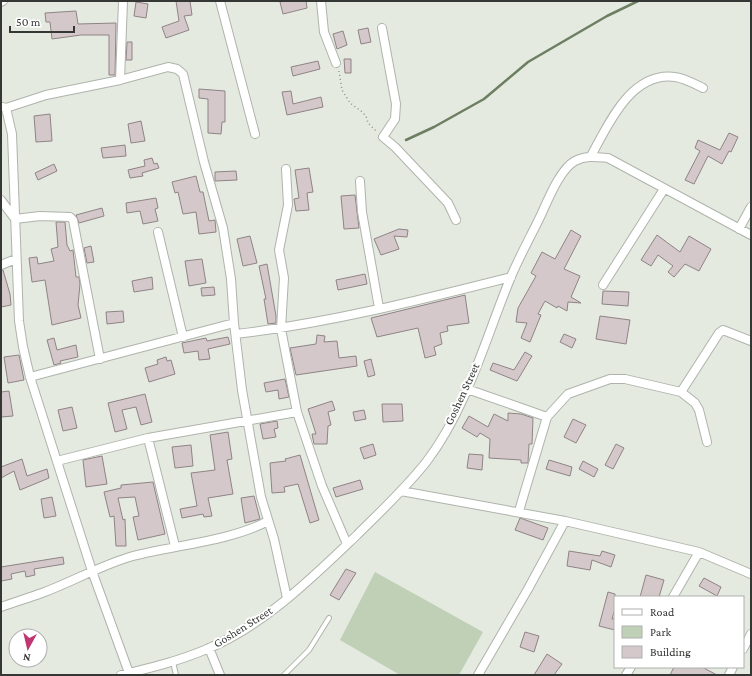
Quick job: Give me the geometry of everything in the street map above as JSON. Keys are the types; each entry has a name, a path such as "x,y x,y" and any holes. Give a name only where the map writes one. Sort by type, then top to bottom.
{"street":[{"path":"120,80 123,1"},
{"path":"220,1 255,134"},
{"path":"321,1 324,32 336,63"},
{"path":"382,28 396,104 395,119 383,137 395,147 448,203 456,220"},
{"path":"129,673 92,571 30,377 23,347 19,321 12,134 3,107 46,95 120,80 168,67 177,69 183,74 204,162 223,228 231,279 234,323 242,390 261,497 287,598"},
{"path":"591,156 612,117 627,97 650,80 662,76 676,76 703,88"},
{"name":"Goshen Street","path":"121,675 173,662 209,648 247,627 287,598 347,544 401,491 428,459 452,421 467,389 510,277 558,179 574,161 591,156 608,158 751,235"},
{"path":"286,169 288,205 279,250 284,278 281,329 297,412 330,507 347,544"},
{"path":"360,181 362,212 379,308"},
{"path":"603,285 664,189"},
{"path":"1,200 15,219"},
{"path":"739,229 751,207"},
{"path":"15,219 40,216 70,216 73,220 100,359"},
{"path":"158,232 183,337"},
{"path":"1,265 16,259"},
{"path":"236,334 281,329 379,308 510,277"},
{"path":"30,377 234,323"},
{"path":"681,392 719,333 723,330 751,341"},
{"path":"519,511 547,417 568,394 610,379 625,379 681,392 695,403 699,410 707,442"},
{"path":"467,389 547,417"},
{"path":"57,461 148,438 248,422 297,412"},
{"path":"148,438 175,546"},
{"path":"401,491 565,520 699,552 751,574"},
{"path":"478,675 528,590 565,520"},
{"path":"1,607 42,593 92,571 131,557 233,534 251,529 268,521"},
{"path":"674,596 699,552"},
{"path":"744,647 751,634"},
{"path":"209,648 220,675"}],"lane":[{"path":"284,675 309,650 329,618"},
{"path":"173,662 176,675"}],"path":[{"path":"336,63 340,75 342,90 350,103 366,116 368,123 383,137"}],"green space":[{"path":"375,572 483,632 459,675 400,675 340,640"}],"building":[{"path":"176,1 190,1 192,15 184,16 189,30 166,38 162,27 179,21"},
{"path":"306,1 307,8 283,14 280,2"},
{"path":"136,2 148,4 146,18 134,16"},
{"path":"76,11 78,24 116,23 115,75 109,75 109,35 81,35 52,39 50,22 46,22 45,13"},
{"path":"368,28 371,42 361,44 358,30"},
{"path":"343,31 347,45 337,49 333,34"},
{"path":"127,42 132,42 132,60 126,60"},
{"path":"344,59 351,59 351,73 345,73"},
{"path":"318,61 320,69 293,76 291,67"},
{"path":"199,89 225,91 225,122 222,122 221,134 208,133 208,99 199,98"},
{"path":"291,91 293,104 321,97 323,107 287,115 282,92"},
{"path":"50,114 52,141 36,142 34,116"},
{"path":"141,121 145,141 131,143 128,124"},
{"path":"729,133 738,137 731,152 729,151 722,164 708,156 694,184 685,180 700,151 695,148 698,140 720,150"},
{"path":"125,145 126,156 103,158 101,148"},
{"path":"152,158 154,164 157,163 159,168 142,173 143,176 130,178 128,170 145,166 144,160"},
{"path":"54,164 57,171 38,180 35,173"},
{"path":"309,168 313,192 307,193 309,210 296,211 294,199 299,198 295,170"},
{"path":"236,171 237,180 215,181 215,172"},
{"path":"196,176 200,192 203,192 209,221 215,220 216,232 199,234 196,212 183,214 178,192 175,193 172,182"},
{"path":"355,195 359,228 344,229 341,196"},
{"path":"156,198 158,208 155,209 158,221 143,224 140,211 127,213 126,203"},
{"path":"102,208 104,216 79,223 76,215"},
{"path":"56,222 65,222 67,245 70,251 73,250 76,277 79,277 80,284 78,305 81,318 52,325 45,280 32,282 29,258 37,257 38,264 54,261 51,249 58,247"},
{"path":"399,229 408,230 407,237 394,236 399,249 381,255 374,239"},
{"path":"571,230 581,236 564,269 580,276 571,297 581,303 568,302 567,311 558,306 557,308 545,301 538,314 541,315 530,342 521,338 527,323 516,322 518,308 536,276 531,273 542,252 555,259"},
{"path":"657,235 680,252 689,236 711,249 699,271 685,264 674,277 668,272 673,266 658,255 651,266 641,260"},
{"path":"250,236 257,263 243,266 237,239"},
{"path":"91,246 94,262 87,263 84,248"},
{"path":"202,259 206,283 189,286 185,261"},
{"path":"267,264 276,316 276,323 268,324 264,299 266,299 259,266"},
{"path":"1,270 3,270 10,294 11,305 1,307"},
{"path":"365,274 367,284 338,290 336,280"},
{"path":"152,277 153,289 134,292 132,281"},
{"path":"214,287 215,295 202,296 201,288"},
{"path":"603,291 629,292 628,306 602,304"},
{"path":"465,295 469,323 447,326 448,331 440,333 442,344 434,347 436,355 425,358 418,328 377,337 371,318"},
{"path":"123,311 124,322 107,324 106,312"},
{"path":"600,316 630,320 626,344 596,339"},
{"path":"564,334 576,339 572,348 560,342"},
{"path":"317,335 325,336 324,342 337,341 339,358 356,356 357,366 296,375 290,348 316,344"},
{"path":"228,337 230,344 208,349 210,359 199,360 198,351 184,353 182,343 206,338 207,341"},
{"path":"54,338 57,350 76,345 78,357 60,361 61,363 54,365 47,340"},
{"path":"525,352 532,356 517,381 490,370 493,363 514,370"},
{"path":"19,355 24,380 8,383 4,357"},
{"path":"166,357 167,361 171,360 175,374 149,382 145,368 158,364 157,360"},
{"path":"371,359 375,375 368,377 364,361"},
{"path":"285,379 289,397 279,399 278,390 266,392 264,383"},
{"path":"9,391 13,416 1,417 1,392"},
{"path":"145,394 152,422 141,425 136,407 122,410 127,429 115,432 108,403"},
{"path":"332,401 335,410 328,412 331,425 328,426 327,444 314,444 312,434 316,434 308,409"},
{"path":"382,404 402,404 403,421 383,422"},
{"path":"72,407 77,428 63,431 58,410"},
{"path":"364,410 366,419 355,421 353,412"},
{"path":"508,413 521,414 533,418 532,444 529,444 528,463 521,463 521,460 489,458 490,439 480,433 477,437 462,428 469,416 488,427 494,414 508,421"},
{"path":"573,419 586,425 576,443 564,437"},
{"path":"277,421 278,428 274,429 276,437 263,439 260,424"},
{"path":"228,432 232,459 227,460 233,494 208,498 212,516 204,517 203,514 182,518 180,509 197,506 191,473 215,470 210,435"},
{"path":"373,444 376,455 364,459 360,448"},
{"path":"616,444 624,448 613,469 605,465"},
{"path":"191,445 193,466 175,468 172,447"},
{"path":"469,454 483,455 482,470 467,468"},
{"path":"300,455 319,520 310,523 298,484 284,487 285,492 272,493 270,463 286,461 285,459"},
{"path":"102,456 107,484 86,487 83,460"},
{"path":"22,459 27,476 47,469 49,478 20,490 14,471 1,478 1,467"},
{"path":"549,460 572,467 570,476 546,469"},
{"path":"583,461 598,469 594,477 579,469"},
{"path":"360,480 363,489 336,497 333,488"},
{"path":"153,482 165,534 138,540 133,517 139,516 135,497 118,498 123,520 125,519 126,546 116,546 114,516 110,517 104,492 121,488 121,485"},
{"path":"254,496 260,519 245,523 241,498"},
{"path":"52,497 56,516 44,518 41,499"},
{"path":"520,518 548,528 543,540 515,530"},
{"path":"569,551 600,556 602,551 615,555 611,567 592,560 590,570 567,566"},
{"path":"63,557 64,564 34,569 35,575 26,577 25,571 11,574 12,579 1,581 1,567"},
{"path":"346,569 356,573 339,600 330,595"},
{"path":"646,575 664,580 659,596 640,596"},
{"path":"704,578 721,587 717,596 699,586"},
{"path":"608,592 615,594 612,619 614,619 614,630 599,626"},
{"path":"525,632 539,636 534,652 520,647"},
{"path":"547,654 562,664 554,675 534,675"},
{"path":"674,668 704,668 717,675 670,675"}],"waterway":[{"path":"406,140 434,127 484,99 528,62 607,16 638,1"}]}
